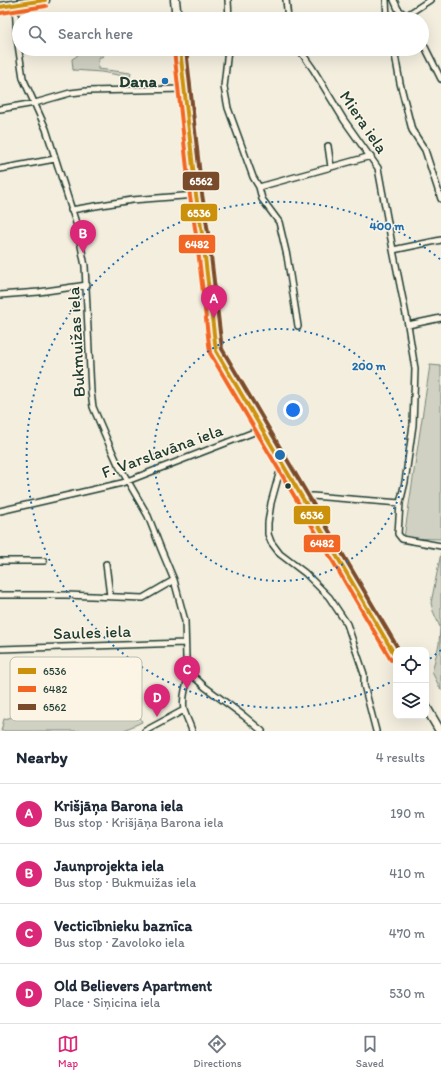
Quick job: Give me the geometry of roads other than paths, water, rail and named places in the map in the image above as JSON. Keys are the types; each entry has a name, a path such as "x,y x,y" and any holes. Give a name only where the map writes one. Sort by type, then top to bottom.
{"main road":[{"path":"0,7 45,0"},
{"path":"174,0 176,12"},
{"path":"181,56 196,195 203,240 216,351 393,652"},
{"path":"429,712 440,731"}],"street":[{"path":"228,0 229,12"},
{"path":"286,0 287,12"},
{"path":"386,0 387,12"},
{"path":"394,0 398,9 402,12"},
{"path":"414,12 430,0"},
{"name":"Bukmuižas iela","path":"15,4 15,12"},
{"path":"429,55 441,79"},
{"name":"Bukmuižas iela","path":"20,56 23,78 46,129 81,246 87,285 91,392 93,407 108,442 128,482 148,516 174,580 185,621 186,658 190,673"},
{"path":"227,56 224,87 228,108 253,177 259,186 262,199 279,222 287,256 298,326"},
{"name":"Miera iela","path":"303,56 313,69 344,120 371,156 378,168 408,324 415,369 413,425 405,482 400,503 398,534 402,539 441,546"},
{"path":"395,56 400,83 412,130 425,150 441,199"},
{"path":"0,109 35,103 70,93 87,91 185,89"},
{"path":"328,146 331,167"},
{"path":"259,186 371,156"},
{"path":"0,169 55,159"},
{"path":"71,210 132,200 196,195"},
{"path":"393,250 441,240"},
{"path":"0,296 87,285"},
{"path":"408,324 441,318"},
{"name":"F. Varslavāna iela","path":"0,511 128,482 262,429"},
{"path":"285,470 279,474 271,503 268,526 269,538 276,550 304,573 329,597 348,624 364,674 364,685 376,731"},
{"path":"304,499 312,496 400,503"},
{"path":"0,561 44,561"},
{"path":"106,564 110,596"},
{"path":"0,595 110,596 143,598 156,592 174,580"},
{"name":"Saules iela","path":"0,649 185,643"},
{"path":"192,731 184,710 185,692 190,673 205,687 262,731"},
{"path":"145,731 184,710"}],"place":[{"name":"Dana","path":"165,81"},
{"name":"Jaunprojekta iela","path":"83,253"},
{"name":"Krišjāņa Barona iela","path":"214,318"},
{"name":"Vecticībnieku baznīca","path":"187,689"},
{"name":"Old Believers Apartment","path":"157,717"}]}
